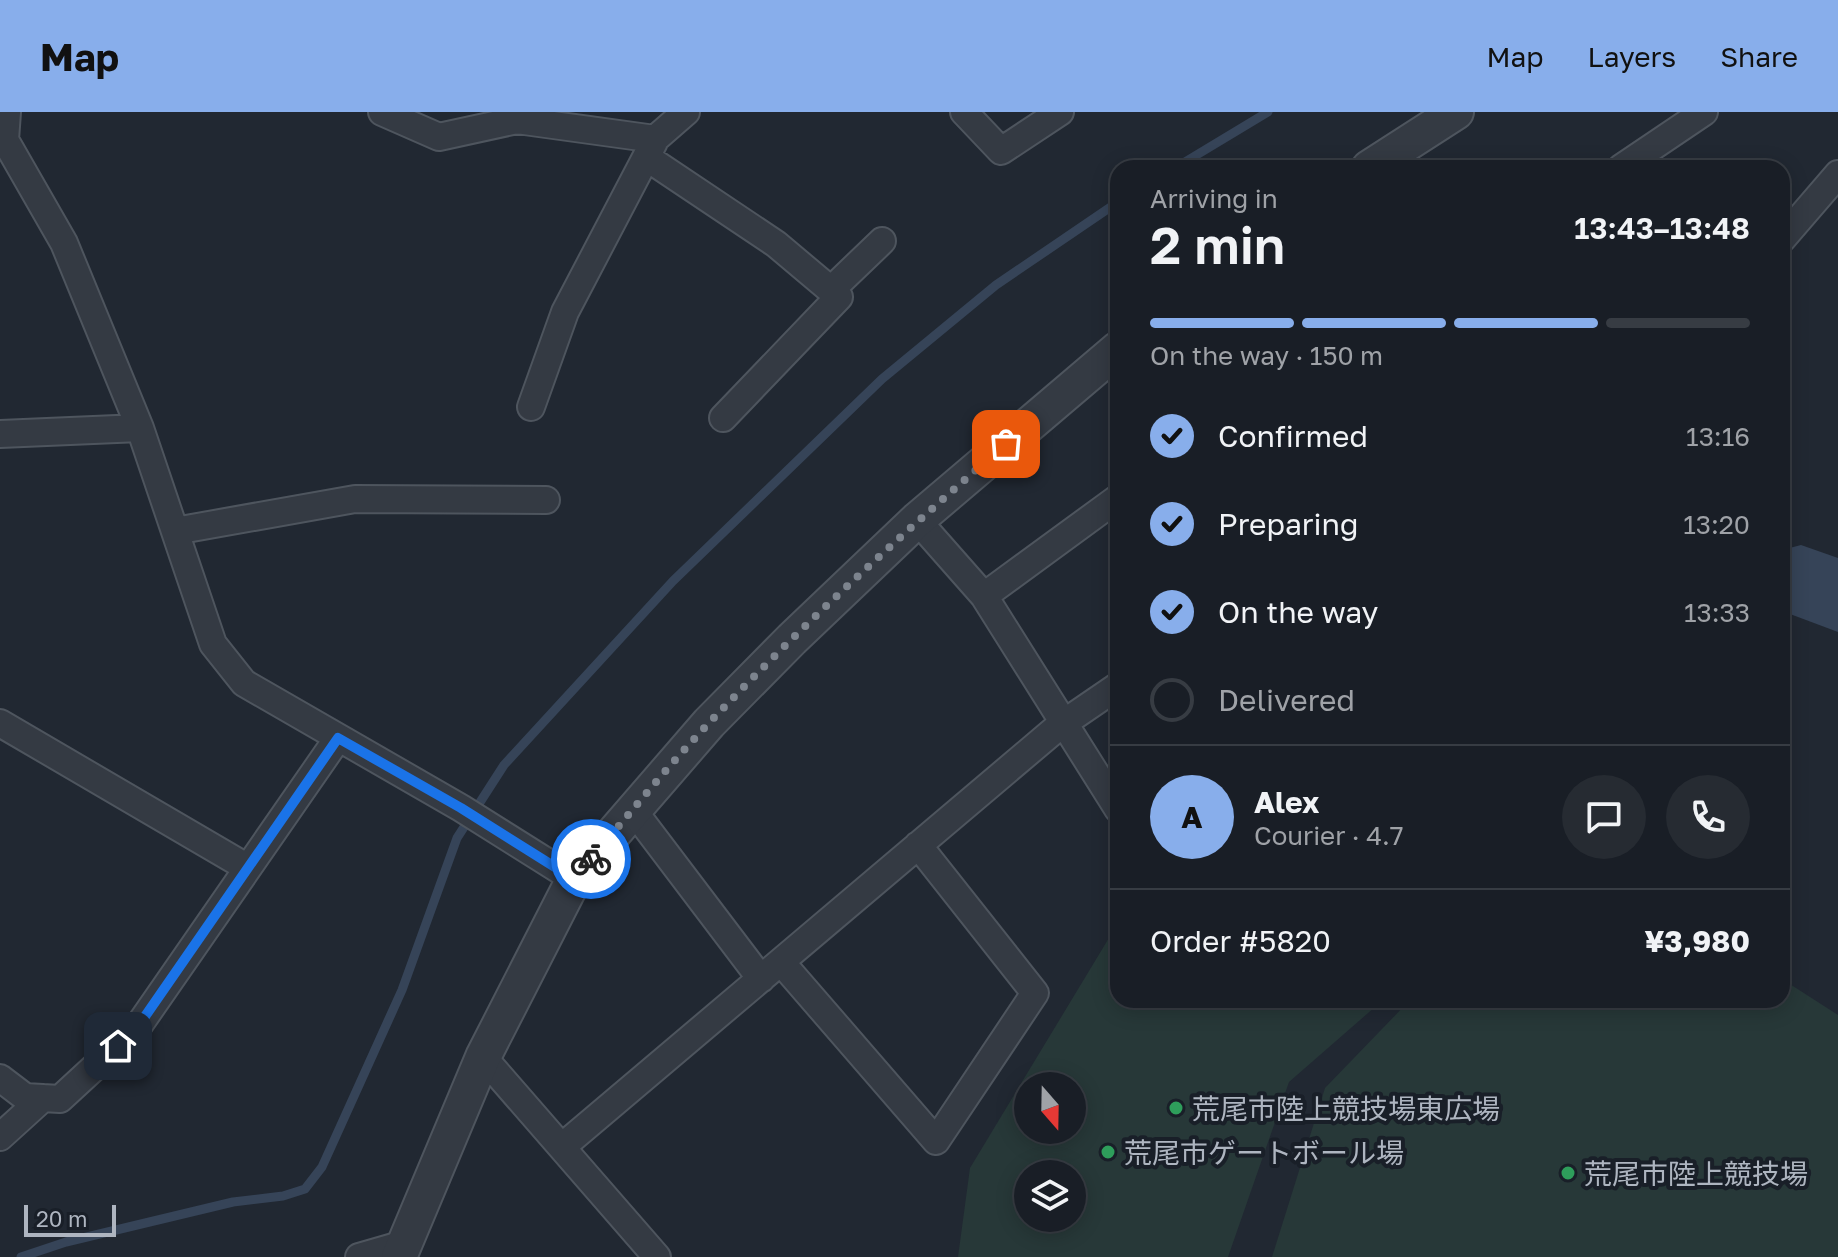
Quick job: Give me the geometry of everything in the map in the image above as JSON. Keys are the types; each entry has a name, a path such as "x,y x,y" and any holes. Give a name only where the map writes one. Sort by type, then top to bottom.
{"street":[{"path":"7,112 5,140 64,243 140,428 213,644 244,683 461,808 574,879"},
{"path":"382,112 439,137 517,120 651,148 776,244 839,297 723,418"},
{"path":"531,407 565,312 651,148 686,112"},
{"path":"964,112 1001,151 1060,112"},
{"path":"1381,160 1456,112"},
{"path":"1633,160 1704,112"},
{"path":"0,169 26,175"},
{"path":"1790,230 1838,174"},
{"path":"831,290 882,241"},
{"path":"359,1257 402,1250 483,1057 574,879 709,723 917,520 1110,356"},
{"path":"0,434 140,428"},
{"path":"175,531 355,499 546,500"},
{"path":"984,596 1110,504"},
{"path":"917,520 984,596 1110,796"},
{"path":"563,1146 1064,723 1110,691"},
{"path":"0,723 248,868"},
{"path":"0,1078 25,1097 60,1099 137,1028 338,738"},
{"path":"633,810 771,970 936,1141 1035,993 918,845"},
{"path":"483,1057 657,1257"},
{"path":"0,1137 43,1098"}],"shaded area":[{"name":"荒尾市陸上競技場東広場","path":"1110,936 1110,1008 1374,1008 1289,1082 1228,1257 958,1257 970,1168 1014,1095 1014,1144 1086,1144 1086,1072 1028,1072"},
{"name":"荒尾市陸上競技場","path":"1790,984 1838,1015 1838,1257 1272,1257 1325,1088 1402,1008 1790,1008"}],"water":[{"path":"1801,545 1838,558 1838,632 1790,614 1790,548"}],"waterway":[{"path":"1188,160 1268,112"},
{"path":"21,1257 66,1242 233,1202 283,1196 305,1189 322,1167 402,990 457,838 504,765 673,581 882,379 996,285 1110,207"}],"way so far":[{"path":"591,859 709,723 792,639 917,520 1006,444"}],"place":[{"name":"荒尾市陸上競技場東広場","path":"1176,1108"},
{"name":"荒尾市ゲートボール場","path":"1108,1152"},
{"name":"荒尾市陸上競技場","path":"1568,1173"}],"route":[{"path":"118,1046 137,1028 338,738 461,808 574,879 591,859"}]}
